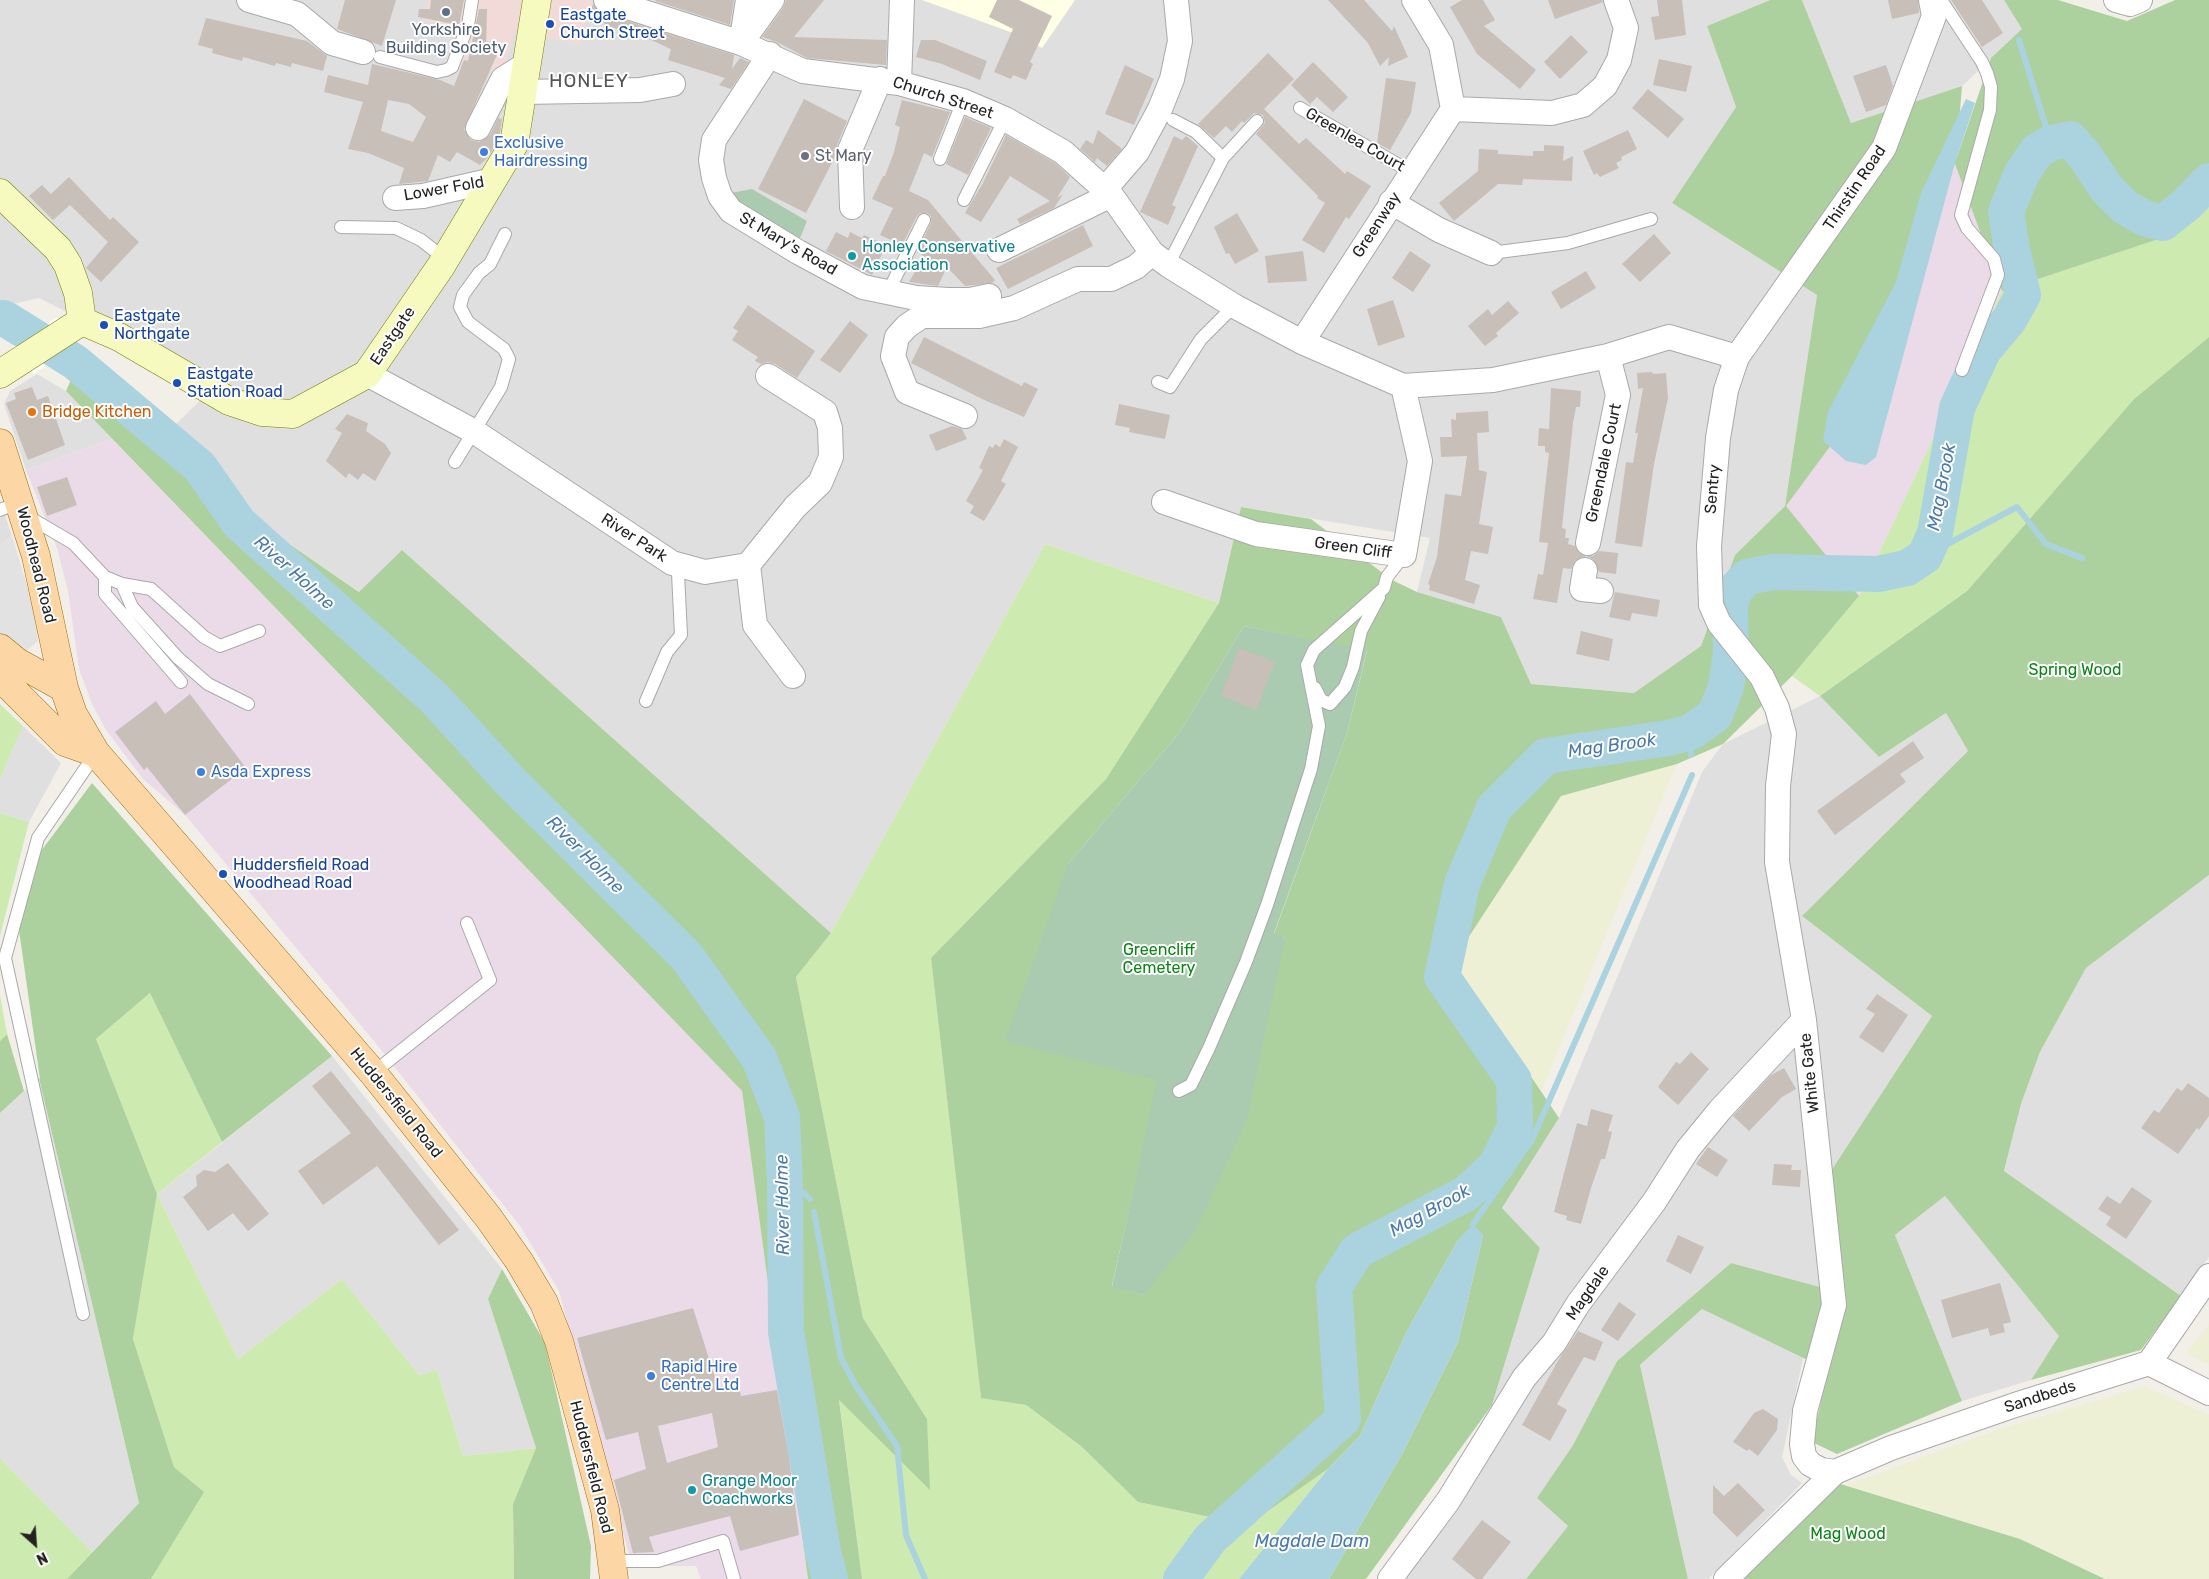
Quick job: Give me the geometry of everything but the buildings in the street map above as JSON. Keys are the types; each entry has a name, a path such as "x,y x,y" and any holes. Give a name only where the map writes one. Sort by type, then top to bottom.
{"main road":[{"name":"Woodhead Road","path":"0,443 15,509 38,564 64,688"},
{"path":"0,648 26,656 38,655 54,640"},
{"path":"0,648 18,662 64,688"},
{"path":"0,677 65,742 96,753"},
{"path":"25,701 50,696 64,688"},
{"name":"Huddersfield Road","path":"64,688 73,714 96,753 373,1073 488,1218 519,1261 544,1303 559,1341 605,1510 613,1570"}],"street":[{"path":"249,0 298,7 332,43 371,54"},
{"name":"Eastgate","path":"74,326 119,337 229,401 262,412 293,414 367,374 445,259 514,144 537,0"},
{"name":"Church Street","path":"606,0 648,6 770,54 804,71 889,81 963,101 1005,119 1063,152 1108,192 1160,259 1234,306 1302,342"},
{"path":"742,43 748,0"},
{"path":"742,43 772,0"},
{"path":"852,206 850,150 889,81 902,0"},
{"path":"999,250 1108,192 1137,152 1160,109 1172,79 1180,41 1176,0"},
{"path":"1414,0 1440,45 1452,109 1552,113 1583,105 1604,86 1619,60 1626,28 1616,0"},
{"name":"Thirstin Road","path":"1737,357 1884,148 1934,16 1931,0"},
{"path":"2116,0 2130,4 2140,0"},
{"name":"St Mary's Road","path":"770,54 714,140 711,160 720,196 731,211 798,252 863,287 916,298 970,300 989,296"},
{"path":"478,128 503,79 526,64"},
{"path":"522,92 640,90 673,84"},
{"name":"Greenway","path":"1302,342 1452,109"},
{"name":"Lower Fold","path":"395,198 423,196 493,180"},
{"path":"0,193 58,249 68,265 78,293 74,326 0,374"},
{"path":"1391,202 1439,230 1491,253"},
{"path":"964,416 907,392 894,356 897,337 906,326 922,316 979,316 1014,308 1078,279 1111,279 1136,267 1160,259"},
{"path":"1302,342 1403,386 1493,380 1608,356 1669,337 1737,357"},
{"name":"Greendale Court","path":"1588,543 1618,395 1608,356"},
{"name":"Sentry","path":"1719,623 1711,605 1708,546 1718,438 1726,390 1737,357"},
{"name":"River Park","path":"367,374 474,432 672,563 706,572 748,565"},
{"path":"768,376 825,412 830,428 830,457 820,482 795,507 748,565 754,625 793,676"},
{"name":"Green Cliff","path":"1164,502 1256,534 1404,555 1420,461 1403,386"},
{"path":"1585,570 1582,589 1601,591"},
{"name":"White Gate","path":"1719,623 1750,660 1762,678 1776,708 1784,734 1778,786 1777,862 1804,1020 1834,1305 1805,1410 1802,1444 1804,1456 1810,1464 1822,1470 1835,1472"},
{"name":"Magdale","path":"1390,1579 1448,1501 1524,1378 1554,1343 1578,1304 1654,1202 1688,1149 1720,1110 1804,1020"},
{"path":"2209,1276 2149,1363 2209,1393"},
{"name":"Sandbeds","path":"1835,1472 1891,1448 2006,1408 2149,1363"},
{"path":"1726,1579 1835,1472"}],"lane":[{"path":"371,54 437,72 446,70 452,66 468,25 472,0"},
{"path":"1941,0 1982,62 1990,87 1990,110 1961,215 1967,228 1994,259 1998,275 1962,370"},
{"path":"940,158 963,101"},
{"name":"Greenlea Court","path":"1300,108 1411,172"},
{"path":"964,200 1005,119"},
{"path":"1174,120 1196,132 1224,158"},
{"path":"1160,259 1224,158 1256,120"},
{"path":"1491,253 1568,243 1651,219"},
{"path":"888,292 924,220"},
{"path":"341,227 396,228 421,240 445,259"},
{"path":"455,462 502,387 509,359 504,349 468,322 460,307 464,295 478,273 490,264 505,234"},
{"path":"1158,382 1170,387 1201,339 1234,306"},
{"path":"15,509 73,543 105,577 122,584 151,588 204,637 220,646 259,631"},
{"path":"1312,683 1321,700 1330,704 1345,687 1353,667 1360,631 1384,588 1387,577 1404,555"},
{"path":"646,701 667,652 681,635 678,574 672,563"},
{"path":"105,577 105,594 181,682"},
{"path":"122,584 132,607 178,658 208,684 248,704"},
{"path":"1179,1091 1191,1085 1209,1048 1267,905 1311,769 1319,726 1307,665 1314,650 1384,588"},
{"path":"83,1314 5,958 38,838 96,753"},
{"path":"373,1073 490,980 467,923"},
{"path":"613,1570 658,1561 723,1541 734,1579"}],"shaded area":[{"path":"0,0 1770,0 1707,26 1736,107 1672,203 1817,295 1785,506 1735,555 1701,646 1635,693 1531,684 1501,617 1417,592 1430,538 1241,507 1219,603 1045,544 831,933 402,550 360,592 266,528 174,426 214,387 39,298 0,307"},
{"path":"428,0 593,0 580,45 515,30 503,73 461,63 470,30 423,20"},
{"path":"922,0 1075,0 1042,48 1016,34"},
{"path":"1802,0 2004,0 2023,29 1962,86 1851,123"},
{"path":"1955,163 2002,291 1859,596 1785,506 1851,418"},
{"path":"37,374 66,391 112,439 26,470 4,404 10,391"},
{"path":"112,439 742,1091 808,1579 701,1579 696,1566 632,1566 559,1291 520,1226 374,1041 185,815 143,779 106,730 92,704 79,669 68,591 57,548 26,470"},
{"path":"0,501 12,536 0,545"},
{"path":"12,536 35,612 38,641 24,653 0,634 0,545"},
{"path":"1820,696 1879,757 1946,713 1968,751 1802,916 1932,1016 1814,1197 1820,1287 1731,1263 1617,1361 1573,1445 1537,1498 1568,1526 1526,1579 1403,1579 1464,1497 1540,1248 1502,1208 1559,1118 1702,772 1723,744"},
{"path":"23,726 61,763 29,822 0,813 0,779"},
{"path":"1677,764 1541,1092 1453,961 1561,796"},
{"path":"2209,875 2209,1257 2181,1296 2004,1172 2021,1104 2040,1052 2086,968"},
{"path":"332,1056 502,1269 488,1299 536,1448 463,1456 437,1370 419,1375 342,1279 238,1359 157,1194"},
{"path":"39,1078 139,1503 92,1552 0,1458 0,1113"},
{"path":"1945,1196 2060,1336 2031,1380 1962,1401 1895,1235"},
{"path":"1702,1309 1803,1358 1782,1457 1791,1475 1802,1483 1708,1579 1688,1579 1640,1365"},
{"path":"2209,1324 2209,1365 2186,1353"},
{"path":"2145,1386 2209,1415 2209,1579 2105,1579 2020,1539 1846,1485 2002,1428"}],"green space":[{"path":"1770,0 1802,0 1851,123 1962,86 1956,160 1991,58 2022,29 2004,0 2058,0 2127,21 2175,0 2209,0 2209,199 2162,238 2002,291 1955,164 1851,418 1786,506 1859,596 1792,676 1723,744 1677,764 1561,796 1453,961 1559,1118 1502,1208 1540,1248 1492,1405 1366,1579 1329,1579 1402,1454 1458,1342 1483,1235 1458,1240 1406,1333 1360,1436 1328,1469 1248,1525 1138,1502 1082,1447 1026,1405 981,1398 931,958 1106,779 1219,603 1241,507 1311,519 1392,580 1417,592 1501,617 1531,684 1634,693 1701,646 1735,555 1785,506 1817,295 1672,203 1736,107 1707,26","holes":["1244,626 1367,651 1347,733 1274,934 1285,938 1144,1295 1112,1286 1158,1080 1068,864 1180,732"]},
{"path":"752,189 807,221 800,238 736,208 725,194"},
{"path":"2209,199 2209,337 2134,399 1967,591 1820,696 1792,676 1859,596 2002,291 2162,238"},
{"name":"Spring Wood","path":"2209,337 2209,875 2086,968 2040,1052 2021,1104 2004,1171 2181,1296 2141,1350 2031,1380 2059,1336 1945,1196 1895,1235 1962,1401 1837,1454 1812,1442 1828,1370 1702,1309 1640,1365 1688,1579 1526,1579 1568,1526 1537,1498 1573,1445 1617,1361 1731,1263 1820,1287 1814,1197 1932,1016 1802,916 1968,751 1946,713 1879,757 1820,696 1967,591 2134,399"},
{"path":"84,351 174,426 266,528 359,592 402,550 831,933 796,977 863,1318 927,1419 930,1490 839,1400 862,1579 808,1579 742,1091 66,391"},
{"path":"1045,544 1219,603 1106,779 931,958 981,1397 1026,1405 1082,1447 1138,1502 1248,1525 1328,1469 1239,1579 862,1579 839,1399 927,1419 863,1318 796,977 831,933"},
{"name":"Greencliff Cemetery","path":"1244,626 1367,650 1347,733 1274,933 1285,938 1247,1119 1196,1230 1144,1295 1112,1287 1157,1080 1005,1041 1068,864 1180,732"},
{"path":"0,704 23,726 0,779"},
{"path":"92,783 332,1056 222,1142 150,993 96,1039 157,1194 133,1339 174,1467 204,1492 151,1579 67,1579 139,1503 39,1078 19,930 41,851"},
{"path":"0,813 29,822 0,936"},
{"path":"150,993 222,1142 157,1194 96,1039"},
{"path":"0,995 7,1034 0,1041"},
{"path":"7,1034 24,1091 0,1113 0,1041"},
{"path":"157,1194 238,1359 342,1279 419,1375 437,1370 463,1456 536,1448 513,1504 514,1579 151,1579 203,1492 174,1467 133,1339"},
{"path":"502,1269 545,1343 591,1546 590,1579 514,1579 513,1504 536,1448 488,1299"},
{"path":"0,1458 92,1552 67,1579 0,1579"},
{"name":"Mag Wood","path":"1834,1482 2020,1539 2105,1579 1738,1579"}],"water":[{"path":"1966,99 1975,103 1955,163 1876,457 1866,465 1846,461 1823,441 1828,412 1896,282 1921,193"},
{"name":"Magdale Dam","path":"1473,1224 1483,1235 1458,1342 1402,1454 1329,1579 1239,1579 1328,1469 1360,1436 1406,1333 1458,1240"}],"pier":[{"path":"57,317 76,344 34,374 14,346"}],"waterway":[{"path":"2019,40 2051,143"},
{"name":"Mag Brook","path":"1181,1579 1210,1539 1343,1419 1334,1287 1357,1251 1467,1193 1496,1166 1515,1127 1514,1080 1442,977 1462,884 1494,808 1546,756 1669,738 1691,732 1715,715 1726,687 1731,652 1730,606 1734,591 1747,577 1773,572 1878,574 1907,568 1925,556 1935,533 1957,408 1983,351 2009,320 2023,295 2012,250 2006,212 2022,173 2037,151 2051,143 2070,139 2085,156 2107,189 2125,207 2144,218 2163,223 2187,204 2209,181"},
{"name":"River Holme","path":"0,318 4,318 75,362 200,467 239,523 435,699 510,781 687,957 759,1058 782,1117 785,1186 786,1332 823,1552 830,1579"},
{"path":"1925,556 2017,507 2046,544 2082,558"},
{"path":"1691,732 1691,755"},
{"path":"1473,1224 1532,1140 1692,775"},
{"path":"1496,1166 1508,1175"},
{"path":"785,1186 803,1192 810,1199"},
{"path":"814,1212 841,1358 856,1386 897,1446 906,1535 925,1579"}],"place":[{"name":"Yorkshire Building Society","path":"446,12"},
{"name":"Eastgate Church Street","path":"550,24"},
{"name":"Exclusive Hairdressing","path":"484,152"},
{"name":"St Mary","path":"805,156"},
{"name":"Honley Conservative Association","path":"852,256"},
{"name":"Eastgate Northgate","path":"104,325"},
{"name":"Eastgate Station Road","path":"177,383"},
{"name":"Bridge Kitchen","path":"32,412"},
{"name":"Asda Express","path":"201,772"},
{"name":"Huddersfield Road Woodhead Road","path":"223,874"},
{"name":"Rapid Hire Centre Ltd","path":"651,1376"},
{"name":"Grange Moor Coachworks","path":"692,1490"}],"district":[{"name":"HONLEY","path":"589,82"}]}
